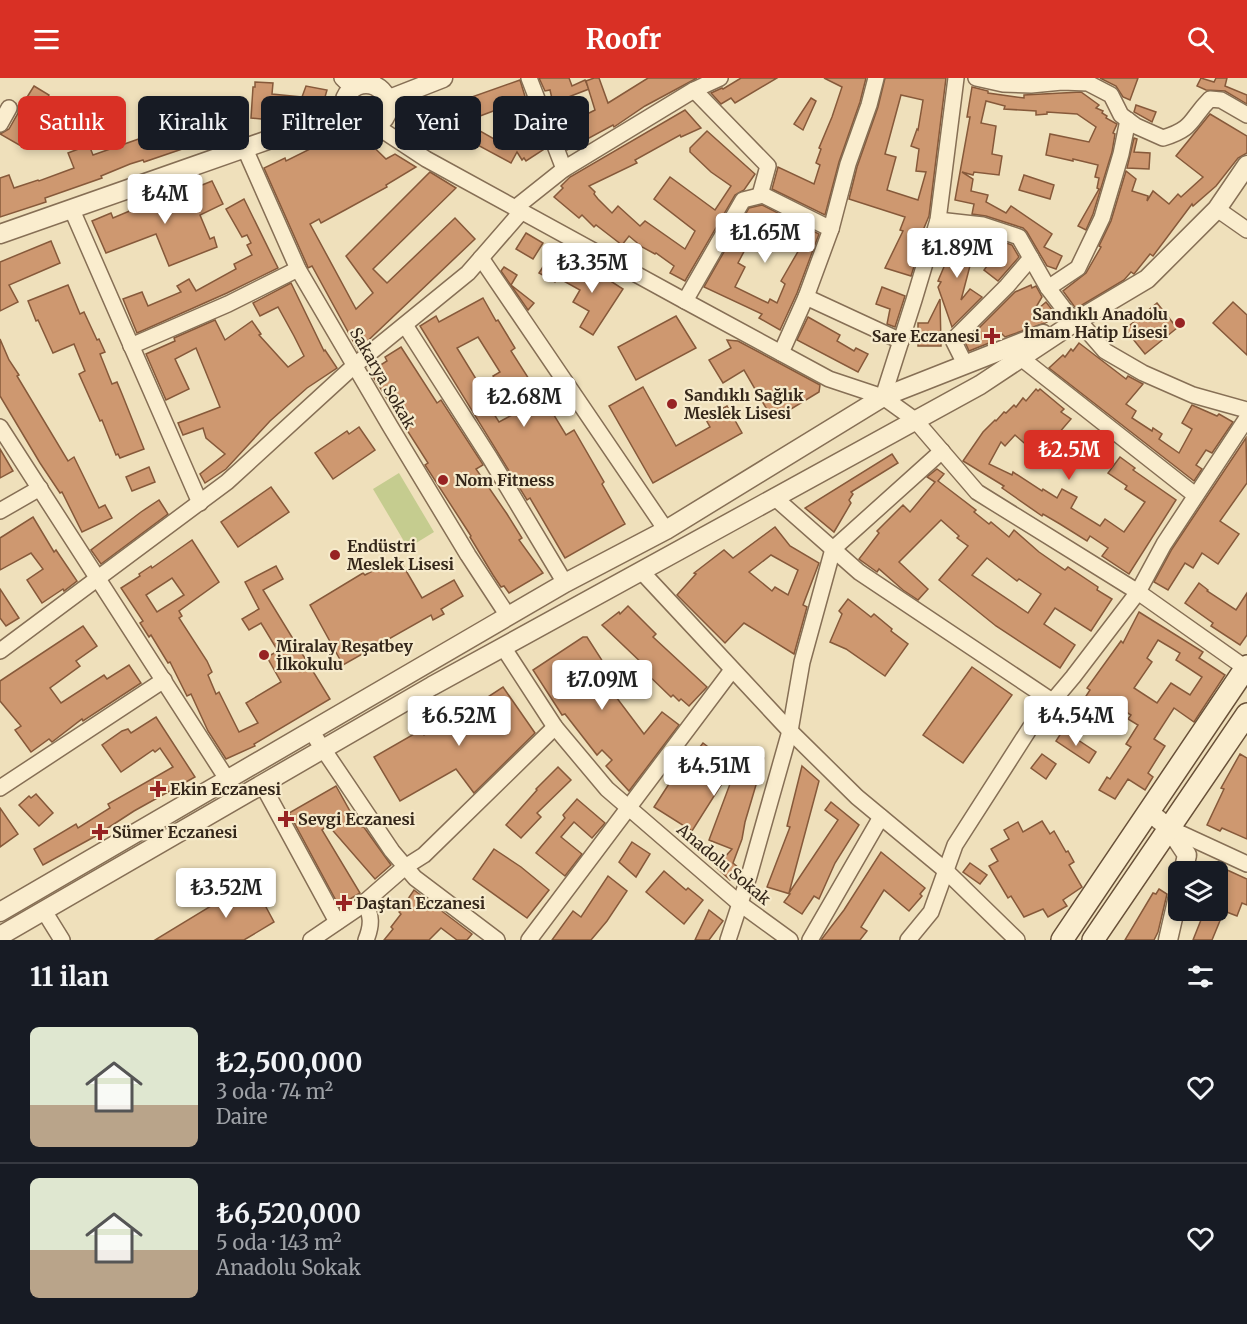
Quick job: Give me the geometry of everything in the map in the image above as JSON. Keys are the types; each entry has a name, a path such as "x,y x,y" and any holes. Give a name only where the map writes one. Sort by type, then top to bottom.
{"main road":[{"path":"1062,940 1247,668"},
{"path":"1093,940 1244,723"}],"street":[{"path":"387,100 443,78"},
{"path":"529,78 564,169"},
{"path":"0,651 227,483 355,365 468,273 518,210 564,169 694,90 720,78"},
{"path":"781,352 806,297 831,229 848,164 876,78"},
{"path":"883,397 938,220 956,78"},
{"path":"976,78 1003,84 1031,85 1098,82 1111,95 1121,115 1137,126 1163,138 1181,132 1191,125 1201,108 1210,99 1221,100 1247,115"},
{"path":"347,83 359,86 372,82 387,100 386,114 383,118"},
{"path":"694,90 768,166 760,195"},
{"path":"0,124 9,108"},
{"path":"1048,288 1078,268 1102,218 1121,154 1128,120"},
{"path":"383,131 426,159 829,378 883,397 915,420 977,492 1138,592 1247,668"},
{"path":"0,234 239,150"},
{"name":"Sakarya Sokak","path":"246,150 298,269 468,555 508,616"},
{"path":"0,936 503,646 980,385 1078,320 1146,279 1217,209 1247,165"},
{"path":"685,301 743,200 763,195 831,229"},
{"path":"1217,209 1247,230"},
{"path":"72,210 200,503"},
{"path":"938,220 982,225 1018,237 1048,288 1066,313 1078,320 1105,351 1143,374 1193,395 1247,410"},
{"path":"481,258 666,530"},
{"path":"965,364 953,340 1007,286 1030,258"},
{"path":"131,346 228,304 298,269"},
{"path":"806,297 901,341"},
{"path":"0,912 565,582 666,530 883,397 1078,320"},
{"path":"405,324 565,582"},
{"path":"1021,358 1195,495"},
{"path":"908,940 931,912 955,845 1023,737 1138,592 1164,544 1247,418"},
{"path":"0,427 227,779"},
{"path":"728,940 749,876 790,731 802,662 833,549 942,451"},
{"path":"0,512 40,488"},
{"path":"774,497 859,572 1052,701"},
{"path":"641,571 790,731 858,797 945,870 1017,940"},
{"name":"Anadolu Sokak","path":"503,646 555,727 607,789 739,903 790,940"},
{"path":"529,940 732,670"},
{"path":"0,788 164,680"},
{"path":"311,940 364,902 405,867 424,855 555,727"},
{"path":"311,731 405,867 415,878 497,940"},
{"path":"262,784 337,922"},
{"path":"1149,812 1169,828 1247,864"},
{"path":"810,940 881,817"},
{"path":"1169,828 1187,855 1186,861"},
{"path":"364,902 371,914 370,930 366,940"},
{"path":"44,910 62,940"},
{"path":"1168,940 1172,921"}],"green space":[{"path":"399,473 434,532 408,548 373,489"}],"building":[{"path":"539,78 569,78 572,86 585,80 589,89 571,96 551,96 550,90 545,91"},
{"path":"599,78 608,103 648,78 697,78 645,106 614,127 613,125 589,138 589,113 595,110 586,81"},
{"path":"741,78 777,78 735,103 731,98 721,104 711,93"},
{"path":"824,78 866,78 825,215 772,189 778,167 814,184 820,165 816,163 821,149 819,148 842,87"},
{"path":"885,78 946,78 929,216 916,247 915,253 918,254 911,276 885,268 903,231 900,230 905,217 849,199 857,167 878,107","holes":["901,95 923,100 918,130 911,146 919,149 916,171 926,172 918,200 887,190 896,157 885,154"]},
{"path":"1100,78 1138,78 1130,100 1123,97 1116,86"},
{"path":"1201,78 1214,82 1216,78 1227,78 1225,86 1247,95 1247,104 1225,91 1206,90 1197,86"},
{"path":"520,80 525,96 493,96 493,111 481,116 481,96 475,96"},
{"path":"255,82 273,83 272,94 292,96 261,96 261,119 251,118 253,87 255,87"},
{"path":"34,86 49,95 48,96 28,96"},
{"path":"306,86 327,90 325,96 302,96"},
{"path":"972,87 988,91 988,93 1024,98 1024,95 1081,92 1099,105 1096,108 1103,111 1106,118 1117,124 1113,133 1115,134 1112,152 1086,230 1078,226 1099,189 1097,188 1099,178 1095,177 1098,165 1046,155 1050,134 1089,142 1096,127 1077,114 1047,112 1047,114 1036,115 1036,111 1004,109 1005,106 986,101 981,123 996,126 992,154 1002,156 999,175 974,172 973,175 962,172 973,179 971,191 988,195 986,202 1006,213 1011,206 1052,234 1044,247 1062,256 1056,269 1047,266 1023,228 972,214 974,204 955,200 970,117 967,117"},
{"path":"811,98 816,101 803,130 794,124"},
{"path":"1136,105 1156,112 1152,122 1134,112"},
{"path":"685,110 701,128 681,137 680,135 635,160 637,163 589,186 612,213 618,206 640,226 645,221 685,249 695,231 654,199 670,177 715,210 731,186 711,172 690,152 690,148 707,131 755,174 744,190 735,195 685,281 670,273 674,266 656,253 642,247 629,236 622,245 596,225 594,227 582,215 579,218 554,197 570,177"},
{"path":"18,113 18,144 0,134 9,129"},
{"path":"1210,114 1247,136 1247,153 1238,158 1216,186 1193,206 1192,204 1153,256 1150,254 1134,274 1131,272 1124,280 1077,308 1074,306 1063,291 1086,273 1101,247 1099,246 1111,221 1126,171 1136,179 1132,191 1148,196 1147,201 1153,191 1169,204 1178,194 1181,197 1203,177 1176,156"},
{"path":"481,132 493,138 493,150 543,150 526,161 524,158 522,160 517,152 511,163 481,147"},
{"path":"1134,138 1137,139 1134,152 1150,153 1149,169 1127,168"},
{"path":"138,139 138,150 179,150 144,162 143,160 130,164 101,176 102,178 45,198 46,202 0,217 0,178 9,175 14,188 74,168 68,153 76,150 91,150 93,155 107,150 126,150 126,143"},
{"path":"308,150 377,150 386,159 395,154 416,167 386,185 387,187 321,223 319,219 310,224 356,309 373,293 346,256 430,172 456,188 373,269 387,283 455,218 475,239 358,350 312,266 308,268 264,168 285,158 286,161"},
{"path":"1024,175 1054,185 1050,199 1019,190"},
{"path":"212,181 223,204 200,215 210,239 214,237 217,247 169,266 156,234 106,253 92,221 111,213 113,218 139,207 140,210"},
{"path":"244,199 278,268 137,333 123,299 142,292 148,306 181,292 177,286 189,279 196,291 236,269 234,264 252,255 247,245 251,243 247,235 242,237 226,209"},
{"path":"762,205 819,234 797,293 780,330 759,318 762,314 704,287 749,208","holes":["761,230 800,248 781,281 785,284 777,303 770,299 768,303 735,287 745,267 738,263 749,242 752,244"]},
{"path":"526,233 543,243 533,259 516,249"},
{"path":"983,235 1012,245 1019,257 998,281 984,270 996,254 980,241"},
{"path":"951,236 976,243 961,300 970,289 982,297 952,327 938,287"},
{"path":"51,241 60,263 9,285 18,302 0,311 0,262"},
{"path":"570,260 591,271 592,269 623,289 593,335 580,327 589,311 573,302 580,290 560,279"},
{"path":"546,262 561,271 555,282 539,273"},
{"path":"504,267 517,275 511,285 534,303 528,310 501,271"},
{"path":"291,283 324,351 337,368 307,388 270,421 226,469 205,483 200,474 225,454 206,438 203,428 183,435 178,423 220,407 196,348 175,359 189,389 166,400 146,354 175,341 174,338 215,320 225,340 252,321 261,334 259,335 288,367 304,356 294,336 278,307 260,316 253,303"},
{"path":"68,285 80,314 84,312 97,340 99,339 105,352 100,354 112,384 117,382 144,449 120,458 118,454 116,455 102,420 100,421 79,374 85,371 74,344 53,353 38,320 36,321 28,301"},
{"path":"1031,285 1032,288 1036,286 1042,297 1032,314 1046,302 1057,316 1045,323 1005,337 1001,333 994,341 969,351 965,342 1015,292"},
{"path":"882,287 905,296 895,327 887,324 890,309 876,304"},
{"path":"483,298 515,348 511,351 566,435 574,430 625,524 565,558 530,498 527,500 420,326 436,316 439,322","holes":["478,337 500,372 493,376 516,413 499,422 478,389 481,387 457,348"]},
{"path":"940,299 941,346 918,346 918,323 928,323"},
{"path":"1233,302 1247,315 1247,355 1213,323"},
{"path":"1157,303 1177,328 1145,354 1125,329"},
{"path":"676,316 696,348 636,380 618,347"},
{"path":"808,317 840,335 837,341 854,351 856,348 868,354 858,372 797,340"},
{"path":"0,339 9,360 19,375 17,376 68,461 74,457 99,508 105,505 112,518 82,532 62,492 60,493 40,463 0,396"},
{"path":"727,340 738,341 820,385 819,392 773,420 744,370 723,383 709,360 731,348"},
{"path":"1079,343 1126,379 1128,376 1143,384 1126,404 1136,411 1132,418 1152,431 1153,428 1162,434 1159,439 1179,453 1192,429 1182,423 1192,405 1217,416 1219,414 1233,422 1212,453 1206,450 1196,465 1202,469 1194,481 1049,368 1063,355 1065,357 1071,349 1073,351"},
{"path":"401,347 437,403 441,400 482,463 483,465 476,469 522,538 519,540 543,573 509,593 504,586 501,587 493,575 425,465 428,463 372,375 381,369 379,366 387,361 385,357"},
{"path":"643,387 676,446 710,427 705,418 727,406 742,433 653,483 609,406"},
{"path":"1036,389 1038,391 1040,389 1064,409 1061,412 1071,419 1039,456 1015,435 1005,446 1001,442 989,464 1012,475 1013,472 1057,498 1062,489 1077,497 1071,508 1100,526 1105,519 1124,532 1145,502 1125,489 1127,486 1108,473 1120,457 1135,468 1133,470 1176,500 1129,574 1102,556 1108,548 1090,536 1087,541 1043,514 1042,516 1002,488 1004,486 963,461 983,432 995,420 1014,405 1016,407 1023,398 1026,401"},
{"path":"359,427 375,450 333,479 315,453 347,431 349,434"},
{"path":"1089,434 1103,444 1092,460 1077,450"},
{"path":"1246,438 1247,483 1220,521 1239,534 1218,564 1202,553 1193,568 1185,563 1168,590 1154,582 1172,549"},
{"path":"0,449 13,471 0,478"},
{"path":"892,454 898,463 851,492 853,494 849,500 851,503 834,532 805,508"},
{"path":"149,467 155,482 132,491 126,477"},
{"path":"937,469 944,474 938,481 976,510 974,512 989,524 991,522 1009,537 1014,530 1039,552 1065,570 1068,567 1112,599 1091,631 1055,608 1044,624 1075,645 1060,668 996,626 939,580 968,546 957,538 959,536 941,520 899,562 928,589 918,600 879,569 877,572 859,559 879,533 877,531 903,505 910,512 935,482 927,477","holes":["987,558 1017,581 1019,579 1041,594 1028,613 972,575"]},
{"path":"271,487 289,512 238,547 221,522"},
{"path":"159,500 168,514 101,564 91,550"},
{"path":"33,517 54,552 56,550 77,581 42,603 27,580 43,569 31,553 0,570 0,538"},
{"path":"775,527 790,546 819,563 803,605 807,607 794,654 744,623 725,643 677,595 696,574 694,573 724,550 733,558","holes":["771,555 798,570 788,595 775,587 772,591 749,572"]},
{"path":"192,540 219,582 179,611 182,616 179,618 207,661 212,672 208,675 216,694 219,692 239,732 258,723 246,703 281,682 267,657 278,651 261,623 249,630 242,619 259,609 245,582 276,566 283,579 263,590 330,699 254,744 255,746 226,759 208,731 191,694 187,696 170,662 168,663 151,635 149,637 140,623 143,621 121,588 151,566 152,568","holes":["172,578 184,595 157,612 146,595"]},
{"path":"398,557 422,598 454,580 463,596 441,609 444,614 433,620 431,615 343,665 310,605 363,573 365,575"},
{"path":"1199,583 1236,610 1247,593 1247,635 1240,645 1211,626 1213,623 1185,603"},
{"path":"0,589 19,618 6,626 0,618"},
{"path":"848,599 871,617 874,614 908,644 885,676 846,649 830,642 842,614 839,611"},
{"path":"628,606 656,634 653,637 707,687 689,706 673,695 671,697 643,670 646,667 602,625"},
{"path":"1139,612 1203,652 1199,658 1225,675 1194,722 1174,708 1154,739 1165,746 1148,773 1153,777 1145,790 1128,779 1115,799 1099,790 1107,777 1110,779 1131,747 1126,744 1138,725 1128,719 1131,715 1107,700 1092,724 1075,713 1090,690 1087,688 1121,641 1123,643","holes":["1158,640 1180,653 1176,660 1202,677 1190,695 1171,683 1157,703 1134,688 1152,662 1147,658"]},
{"path":"83,626 97,646 76,661 80,666 50,688 61,703 104,675 107,679 129,665 141,683 83,721 82,719 52,742 49,739 31,752 15,730 21,726 0,701 0,681"},
{"path":"583,637 587,637 612,676 604,681 644,734 662,712 679,725 629,791 606,766 612,760 602,750 597,755 565,714 562,715 533,670"},
{"path":"972,667 1012,695 963,763 923,735"},
{"path":"503,687 535,733 474,793 456,769 400,801 374,757 421,730 424,735"},
{"path":"156,717 195,777 43,865 34,849 76,824 78,828 110,808 108,804 173,767 160,748 155,752 153,750 121,772 102,745 122,731 128,729 131,733"},
{"path":"1063,730 1096,752 1089,763 1056,741"},
{"path":"703,743 723,758 731,748 743,756 743,752 764,758 742,839 733,863 740,869 730,880 716,867 732,849 709,840 733,776 728,774 692,831 654,807 678,770 681,771"},
{"path":"1042,754 1056,764 1046,779 1031,768"},
{"path":"1240,754 1247,758 1247,839 1222,828 1220,831 1207,825 1224,789 1221,788"},
{"path":"802,766 819,781 789,893 838,820 825,810 831,802 859,825 835,863 819,899 814,896 802,914 784,902 790,894 767,887 790,827 787,826"},
{"path":"558,767 571,780 537,813 541,817 521,838 506,825"},
{"path":"336,786 350,811 391,865 375,879 328,825 322,830 360,893 340,908 289,813"},
{"path":"36,794 53,813 39,826 19,805 29,796 31,798"},
{"path":"577,799 605,823 592,838 574,822 561,837 582,854 565,876 536,853 565,818 563,815"},
{"path":"0,808 18,834 0,847"},
{"path":"1042,821 1050,834 1054,831 1066,852 1068,851 1074,862 1069,865 1082,887 1063,900 1067,906 1048,917 1043,909 1024,917 1011,896 1008,898 989,866 998,861 991,849 1009,839 1004,830 1018,822 1023,832"},
{"path":"632,842 650,854 636,877 619,862"},
{"path":"494,849 549,890 527,918 473,879"},
{"path":"881,852 925,888 920,894 922,896 909,911 884,890 861,927 867,931 860,940 821,940 844,910"},
{"path":"970,863 987,875 980,884 963,872"},
{"path":"1228,870 1247,879 1247,905 1242,903 1237,916 1228,913"},
{"path":"664,871 686,890 688,888 703,900 684,924 646,892"},
{"path":"608,876 627,891 591,940 552,940 573,911 581,917"},
{"path":"252,881 274,922 244,940 155,940"},
{"path":"1159,889 1167,894 1154,940 1125,940 1153,893 1156,894"},
{"path":"414,890 472,934 467,940 457,940 441,928 429,940 384,940 393,929 391,927 401,914 399,912"},
{"path":"709,910 723,921 709,940 695,940"},
{"path":"1201,921 1220,921 1212,940 1193,940"}],"place":[{"name":"Sandıklı Anadolu İmam Hatip Lisesi","path":"1180,323"},
{"name":"Sare Eczanesi","path":"992,336"},
{"name":"Sandıklı Sağlık Meslek Lisesi","path":"672,404"},
{"name":"Nom Fitness","path":"443,480"},
{"name":"Endüstri Meslek Lisesi","path":"335,555"},
{"name":"Miralay Reşatbey İlkokulu","path":"264,655"},
{"name":"Ekin Eczanesi","path":"158,789"},
{"name":"Sevgi Eczanesi","path":"286,819"},
{"name":"Sümer Eczanesi","path":"100,832"},
{"name":"Daştan Eczanesi","path":"344,903"}]}
